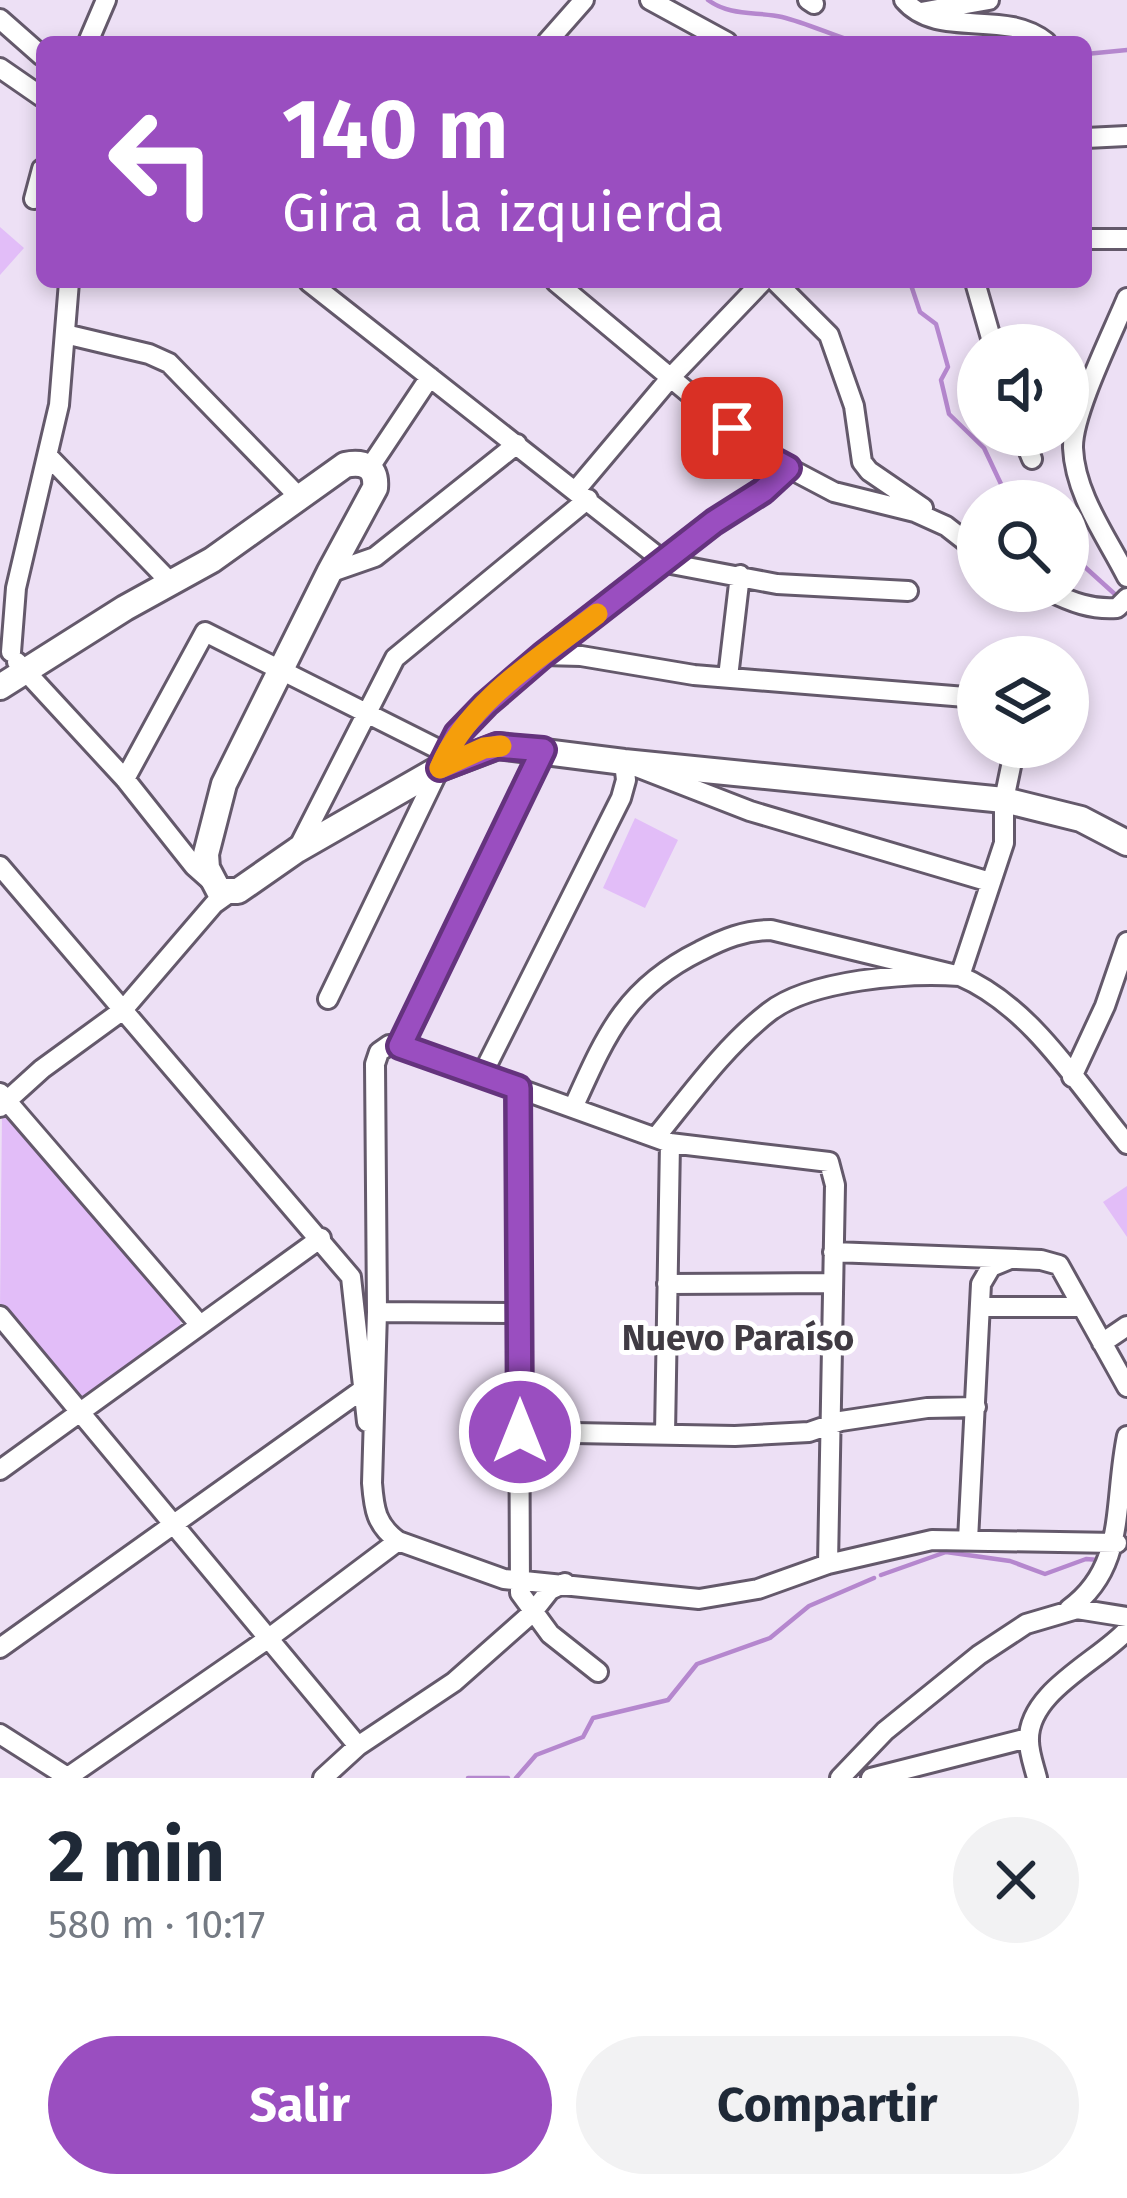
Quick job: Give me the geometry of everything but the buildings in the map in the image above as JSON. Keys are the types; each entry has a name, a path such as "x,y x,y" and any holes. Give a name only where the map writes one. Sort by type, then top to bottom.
{"street":[{"path":"91,36 106,0"},
{"path":"552,36 584,0"},
{"path":"650,0 716,36"},
{"path":"910,6 989,0"},
{"path":"910,6 939,20 1012,25 1034,36"},
{"path":"0,19 36,51"},
{"path":"0,68 36,93"},
{"path":"1092,138 1127,136"},
{"path":"34,200 36,192"},
{"path":"1092,239 1127,239"},
{"path":"0,687 11,654 16,588 59,405 69,288"},
{"path":"317,288 666,562 777,584 908,591"},
{"path":"332,300 341,288"},
{"path":"563,288 762,454 834,492 904,508 946,526"},
{"path":"297,850 382,678 408,644 582,495 672,376 756,288"},
{"path":"782,288 829,335 854,406 862,462 957,535"},
{"path":"977,288 987,324"},
{"path":"1127,298 1073,445 1094,517 1127,577"},
{"path":"65,334 149,354 169,364 299,497"},
{"path":"370,467 430,377"},
{"path":"328,573 375,557 517,444"},
{"path":"49,458 172,584"},
{"path":"11,654 172,584 345,464 370,467 376,478 216,805 206,854 220,888 214,904 123,1010 2,1100 26,1118 200,1325"},
{"path":"328,999 457,734 543,655 788,468"},
{"path":"728,676 740,575"},
{"path":"1089,605 1118,608 1127,598"},
{"path":"125,779 205,632 366,712 443,760"},
{"path":"11,654 125,779 194,866 220,888"},
{"path":"543,655 581,656 694,675 957,696"},
{"path":"220,888 297,850 443,760 497,746 1004,800 1066,814 1127,843"},
{"path":"400,1046 543,750"},
{"path":"624,762 750,811 990,882"},
{"path":"482,1075 621,798 624,762"},
{"path":"960,976 1004,843 1004,800 1011,768"},
{"path":"0,866 321,1238 353,1285 374,1509 385,1531 398,1541 486,1574 521,1581 700,1599 758,1589 828,1564 932,1540 1117,1543"},
{"path":"573,1108 606,1036 642,987 674,964 756,930 795,934 960,976 1001,998 1127,1144"},
{"path":"1072,1077 1106,1006 1127,942"},
{"path":"664,1434 663,1140 740,1038 788,1000 870,979 960,976"},
{"path":"371,1444 376,1418 375,1064 389,1045 663,1140 830,1162 836,1185 828,1564"},
{"path":"518,1088 520,1594 550,1634 598,1672"},
{"path":"0,1470 321,1238"},
{"path":"833,1252 1041,1260 1059,1265 1102,1343 1127,1404"},
{"path":"968,1540 984,1274 1008,1260"},
{"path":"667,1284 832,1283"},
{"path":"980,1307 1081,1306"},
{"path":"377,1312 520,1313"},
{"path":"0,1316 358,1746"},
{"path":"1102,1343 1127,1326"},
{"path":"1111,1363 1127,1387"},
{"path":"0,1648 362,1390"},
{"path":"520,1432 735,1436 809,1432 841,1421 927,1408 976,1407"},
{"path":"1059,1614 1100,1582 1116,1556 1127,1436"},
{"path":"0,1734 69,1778 398,1541"},
{"path":"323,1778 358,1746 454,1682 532,1613 550,1590 565,1583"},
{"path":"840,1778 885,1731 979,1655 1026,1624 1090,1609 1127,1617"},
{"path":"1036,1778 1028,1738 1046,1698 1127,1630"},
{"path":"871,1778 1028,1738"}],"shaded area":[{"path":"0,227 24,248 0,275"},
{"path":"635,818 678,840 645,908 603,888"},
{"path":"2,1113 10,1114 182,1314 179,1330 81,1402 0,1308"},
{"path":"1127,1186 1127,1237 1103,1202"}],"waterway":[{"path":"708,0 838,36"},
{"path":"1092,53 1127,50"},
{"path":"912,288 920,312 936,324 948,367 941,380 949,414 984,448 999,480"},
{"path":"1089,571 1118,597"},
{"path":"881,1575 946,1552 1010,1561 1045,1574 1086,1559 1099,1560"},
{"path":"516,1778 536,1755 583,1737 593,1718 668,1700 697,1664 770,1638 809,1606 874,1578"},
{"path":"468,1778 508,1778"}],"slow traffic":[{"path":"501,746 484,748 440,768 457,734 486,704 597,614"}],"district":[{"name":"Nuevo Paraíso","path":"738,1338"}],"route":[{"path":"520,1432 518,1088 400,1046 543,750 484,748 440,768 457,734 486,704 788,468 762,454 732,428"}]}
